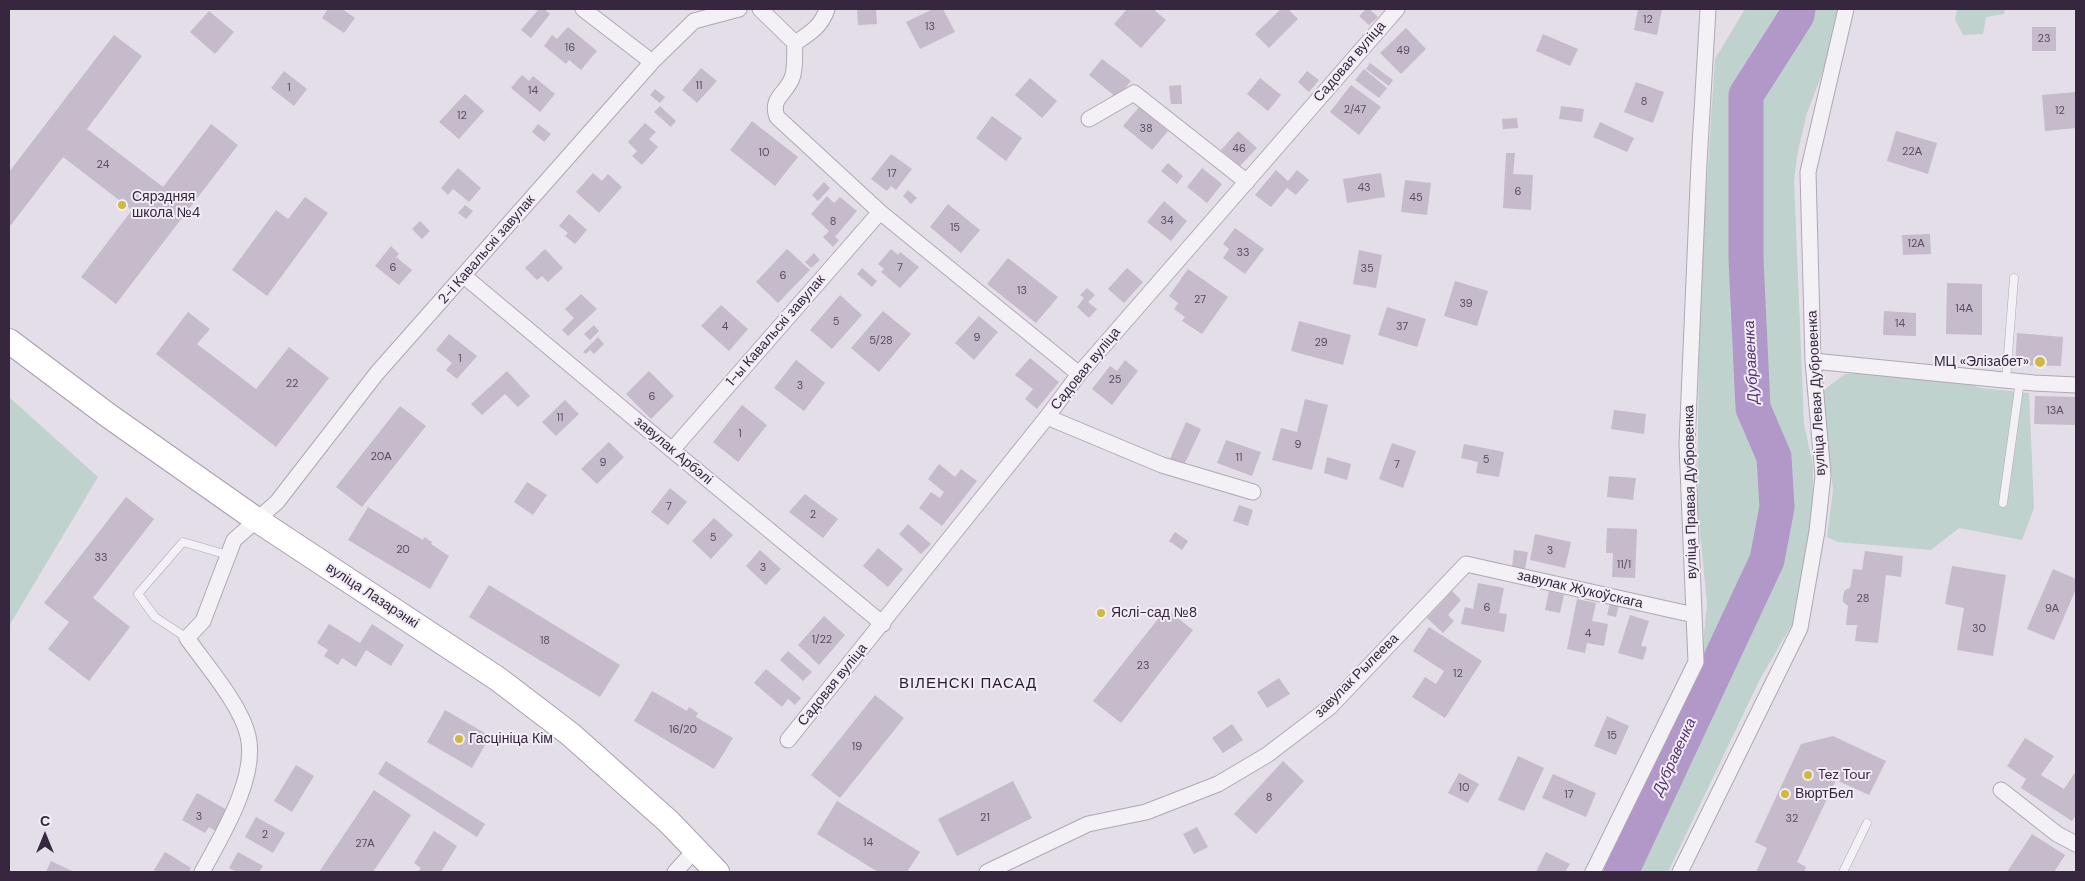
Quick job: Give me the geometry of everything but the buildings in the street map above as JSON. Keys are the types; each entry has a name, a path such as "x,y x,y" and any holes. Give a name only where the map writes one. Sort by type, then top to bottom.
{"main road":[{"name":"вуліца Лазарэнкі","path":"9,341 109,416 257,520 498,679 570,734 669,822 717,872"}],"street":[{"path":"583,9 652,62"},
{"name":"2-і Кавальскі завулак","path":"187,638 203,621 234,540 277,502 377,374 652,62 694,20 739,9"},
{"path":"760,9 795,43"},
{"path":"795,43 815,30 825,17 827,9"},
{"name":"Садовая вуліца","path":"788,740 883,624 1079,374 1397,9"},
{"name":"вуліца Правая Дубровенка","path":"1593,872 1696,662 1687,444 1708,9"},
{"name":"вуліца Левая Дубровенка","path":"1680,872 1800,628 1817,531 1823,476 1813,361 1808,172 1846,9"},
{"path":"795,43 792,78 776,102 774,109 777,117 880,212 1079,374"},
{"path":"1089,119 1134,93 1247,182"},
{"name":"1-ы Кавальскі завулак","path":"672,450 880,212"},
{"name":"завулак Арбэлі","path":"464,276 883,624"},
{"path":"1813,361 2012,380 2076,384"},
{"path":"1047,417 1162,465 1252,492"},
{"name":"завулак Жукоўскага","path":"1466,564 1694,615"},
{"name":"завулак Рылеева","path":"987,872 1009,868 1088,824 1146,812 1218,784 1267,755 1330,706 1466,564"},
{"path":"187,638 236,706 248,736 249,758 238,804 202,872"},
{"path":"2000,790 2057,834 2076,844"},
{"path":"675,872 696,849"}],"lane":[{"path":"2003,503 2012,380 2014,278"},
{"path":"187,638 155,618 138,594 183,542 228,555"},
{"path":"1843,872 1867,822"}],"shaded area":[{"path":"1745,9 1840,9 1828,58 1807,113 1798,151 1794,180 1804,424 1813,466 1813,510 1797,616 1760,679 1668,872 1603,872 1701,664 1707,604 1697,501 1700,287 1715,59"},
{"path":"1957,9 2005,9 2004,14 1986,17 1983,34 1963,35 1955,20"},
{"path":"1895,373 1931,375 1982,388 2029,393 2034,508 2022,540 1959,528 1931,550 1838,542 1827,537 1833,490 1824,417 1824,390 1845,374"},
{"path":"9,397 98,477 9,626"}],"waterway":[{"name":"Дубравенка","path":"1621,872 1767,560 1777,507 1774,457 1753,408 1746,259 1746,95 1797,15 1798,9"}],"place":[{"name":"Сярэдняя школа №4","path":"122,205"},
{"name":"МЦ «Элізабет»","path":"2040,362"},
{"name":"Яслі-сад №8","path":"1101,613"},
{"name":"Гасцініца Кім","path":"459,739"},
{"name":"Tez Tour","path":"1808,775"},
{"name":"ВюртБел","path":"1785,794"}],"district":[{"name":"ВІЛЕНСКІ ПАСАД","path":"968,684"}]}
